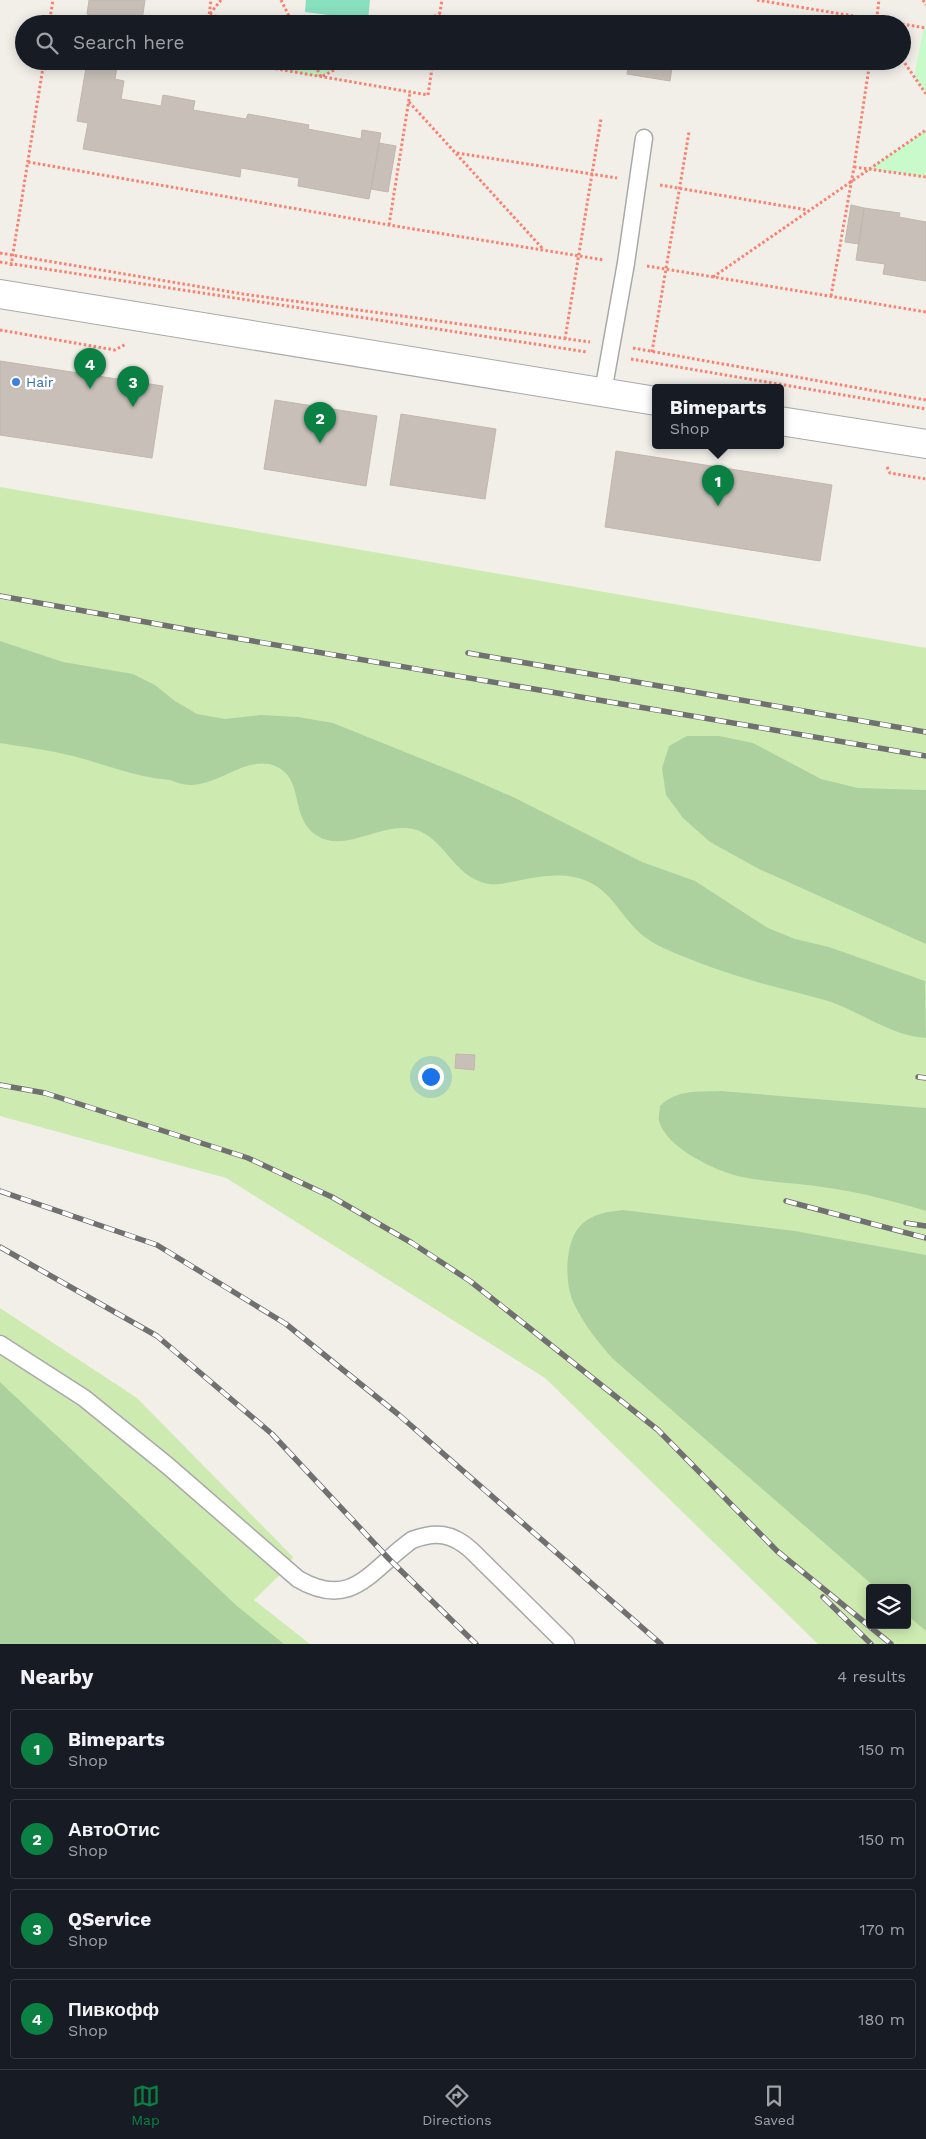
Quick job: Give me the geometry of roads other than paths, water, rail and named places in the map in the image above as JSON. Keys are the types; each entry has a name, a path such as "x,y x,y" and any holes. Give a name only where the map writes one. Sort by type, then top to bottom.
{"street":[{"path":"3,294 652,400"},
{"path":"784,422 926,444"}],"lane":[{"path":"603,392 626,263 644,138"},
{"path":"0,1344 84,1398 168,1466 298,1579 309,1586 324,1591 351,1588 412,1540 436,1534 450,1535 472,1550 566,1644"}],"railway":[{"path":"0,596 926,756"},
{"path":"468,653 926,732"},
{"path":"918,1077 926,1078"},
{"path":"0,1085 45,1093 248,1158 332,1197 412,1243 470,1281 658,1430 777,1551 891,1644"},
{"path":"0,1191 157,1245 286,1324 399,1415 661,1644"},
{"path":"786,1201 926,1238"},
{"path":"906,1223 926,1226"},
{"path":"0,1247 157,1336 272,1434 389,1559 476,1644"},
{"path":"823,1597 871,1644"}],"place":[{"name":"Hair","path":"16,382"},
{"name":"Пивкофф","path":"90,389"},
{"name":"QService","path":"133,407"},
{"name":"АвтоОтис","path":"320,443"},
{"name":"Bimeparts","path":"718,506"}]}
